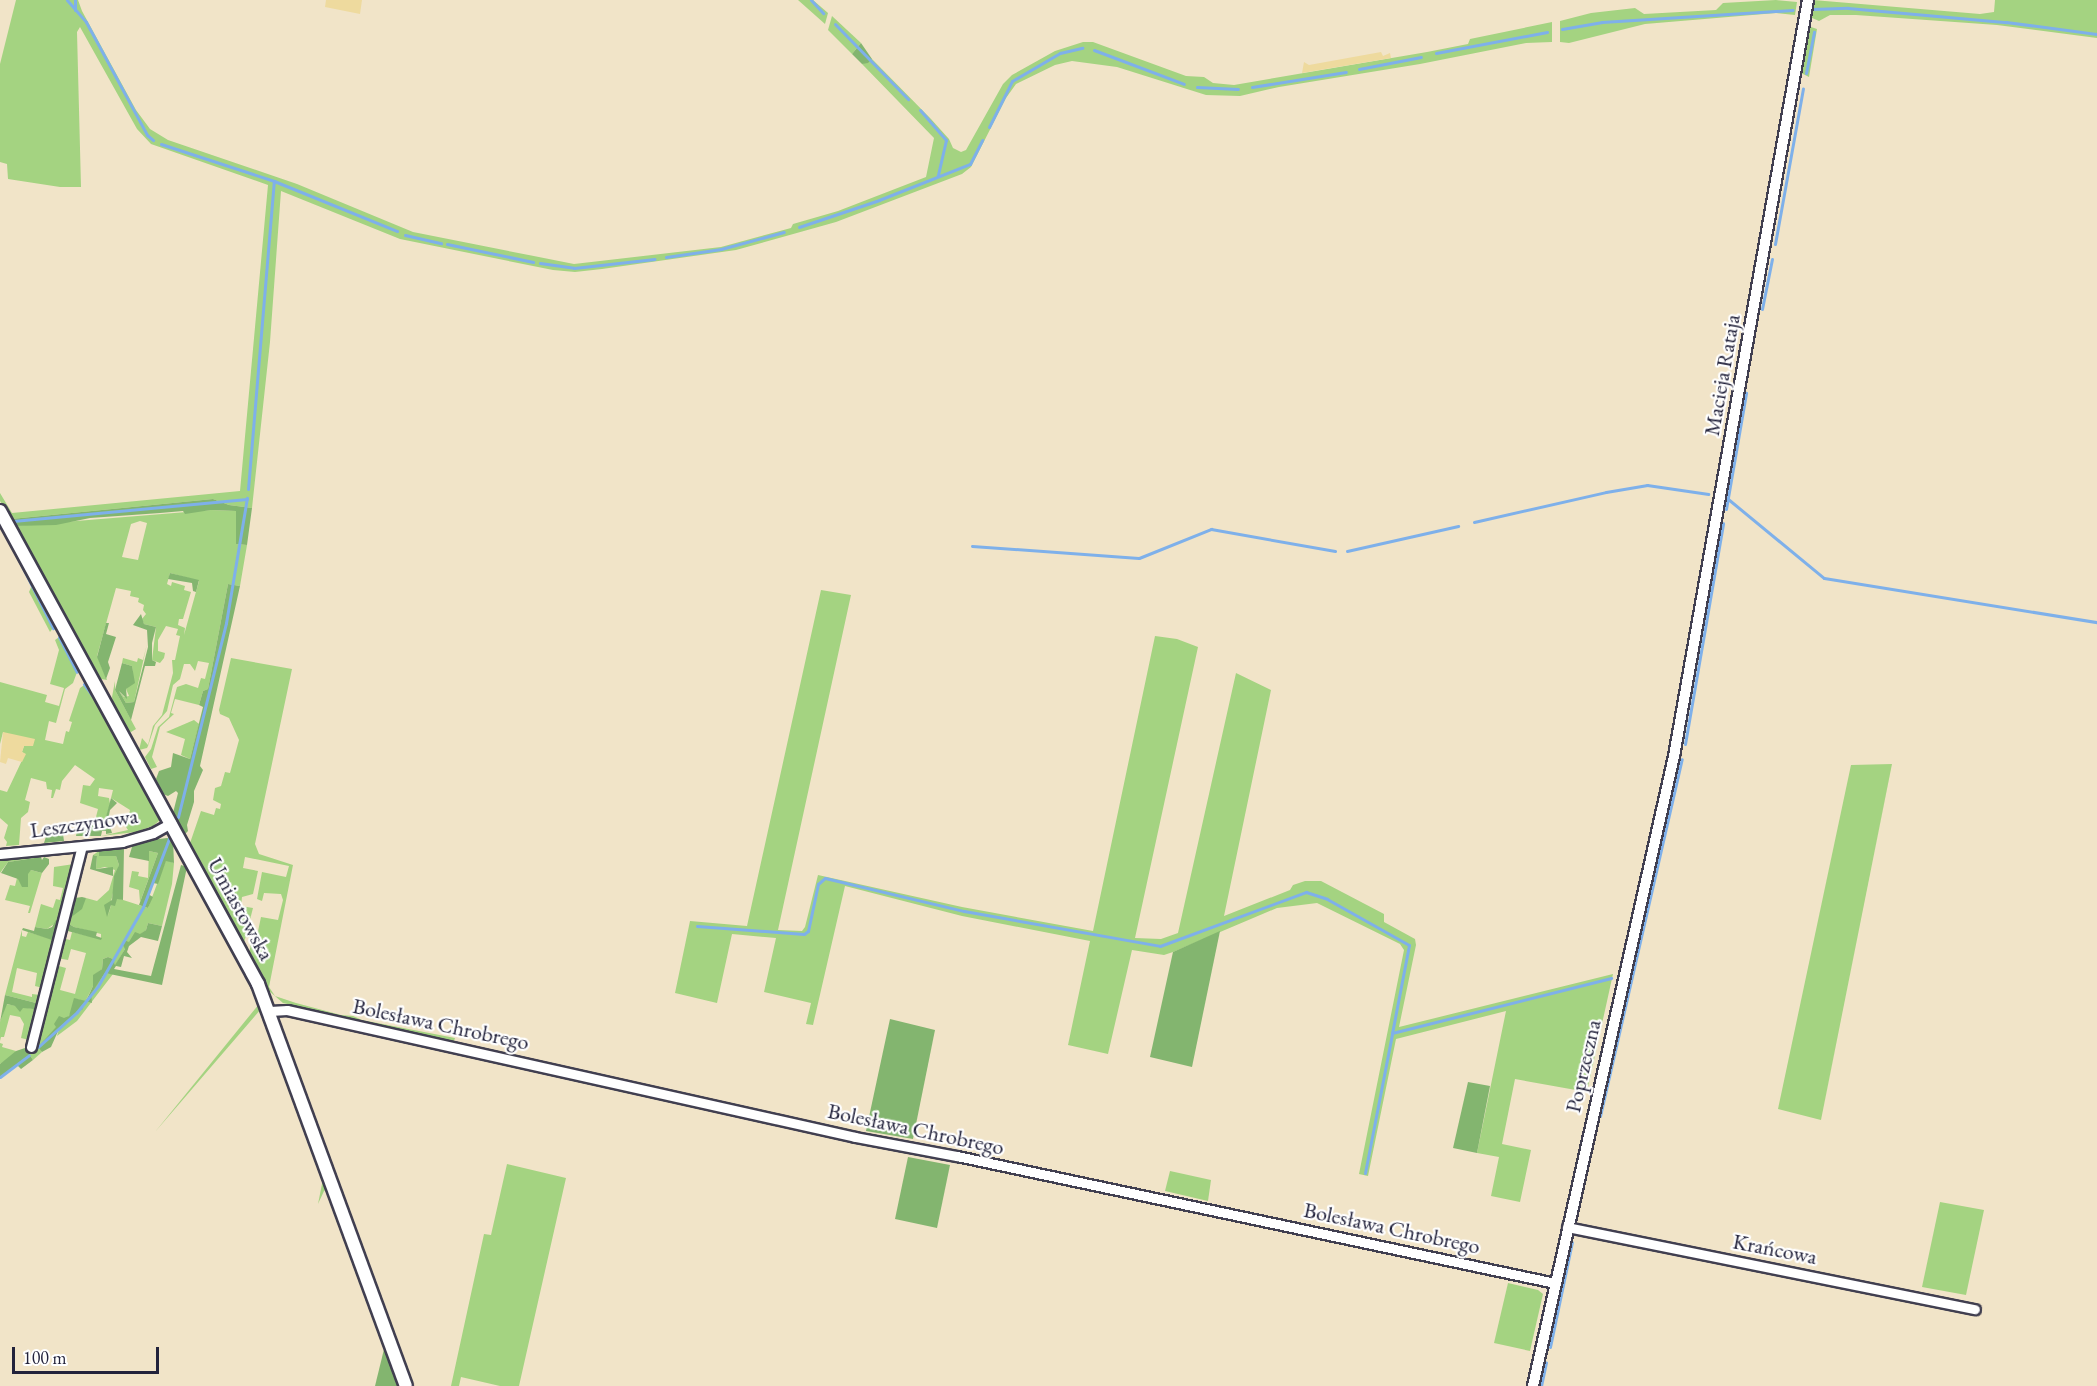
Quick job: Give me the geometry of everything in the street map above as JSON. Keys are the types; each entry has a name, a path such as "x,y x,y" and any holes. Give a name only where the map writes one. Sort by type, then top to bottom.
{"main road":[{"name":"Umiastowska","path":"0,511 258,984 270,1011 406,1386"}],"street":[{"name":"Macieja Rataja","path":"1674,756 1808,0"},
{"name":"Poprzeczna","path":"1533,1386 1674,756"},
{"name":"Leszczynowa","path":"0,854 136,838 171,823"},
{"path":"31,1047 82,846"},
{"name":"Bolesława Chrobrego","path":"270,1011 287,1010 855,1137 1555,1283"},
{"name":"Krańcowa","path":"1567,1227 1975,1309"}],"green space":[{"path":"16,0 78,0 136,110 150,129 168,140 297,184 413,232 574,264 721,247 791,228 793,224 838,211 926,177 934,138 862,64 872,59 931,119 949,139 953,148 961,152 966,150 1003,84 1012,75 1055,51 1083,42 1093,42 1186,76 1204,77 1213,83 1234,85 1468,44 1470,39 1552,22 1552,42 1526,43 1240,96 1206,95 1117,67 1072,61 1055,65 1016,84 1006,98 971,167 962,174 836,222 736,250 602,269 575,272 553,270 400,239 281,191 270,342 252,508 229,505 213,499 11,519 0,501 0,493 12,513 240,491 268,185 151,144 137,129 80,27 77,32 81,187 60,187 8,179 7,164 0,162 0,64"},
{"path":"798,0 813,0 828,13 825,24"},
{"path":"1776,0 1797,2 1795,15 1776,13 1645,24 1569,43 1560,42 1560,21 1591,13 1635,8 1644,14 1716,10 1723,3"},
{"path":"1813,0 1980,14 1994,12 1995,0 2097,0 2097,38 1997,25 1856,15 1830,15 1819,21 1810,17"},
{"path":"832,16 861,43 852,54 828,30"},
{"path":"1811,27 1817,29 1809,77 1801,73 1807,32"},
{"path":"861,43 872,59 868,63 862,64 852,54"},
{"path":"213,499 229,505 252,508 247,545 236,544 236,511 211,510 185,514 183,511 90,518 56,525 15,526 11,519"},
{"path":"211,510 236,511 236,544 247,545 240,586 228,584 208,689 203,691 199,705 175,699 171,713 174,714 160,727 152,757 157,767 151,769 145,757 151,749 158,727 169,717 177,687 186,684 198,688 201,678 205,679 209,663 198,661 195,671 190,664 184,664 180,679 173,685 167,711 155,725 147,748 139,750 142,738 148,745 153,726 162,715 173,673 172,660 175,660 180,636 176,635 178,629 166,626 158,640 158,651 165,653 164,658 160,663 152,660 156,627 144,624 142,619 146,614 143,610 144,605 138,602 139,598 130,596 131,591 116,588 97,656 107,680 101,679 15,526","holes":["140,521 147,523 138,560 122,557 131,524","170,573 199,581 184,635 185,628 178,625 179,619 183,619 191,592 184,590 185,586 172,582 171,586 167,584"]},
{"path":"170,573 199,580 196,592 193,591 192,583 168,579"},
{"path":"33,583 56,624 50,632 29,592"},
{"path":"228,584 240,586 200,766 203,770 194,791 194,802 187,825 188,831 183,836 173,813 178,793 176,791 168,796 163,794 156,779 159,771 171,767 173,753 190,759 203,707 199,705 203,691 208,689"},
{"path":"821,590 851,595 778,930 802,931 805,927 818,875 962,907 1093,931 1155,636 1177,639 1198,647 1135,938 1161,939 1178,933 1236,673 1271,690 1224,916 1290,890 1293,885 1305,881 1321,881 1384,914 1384,922 1415,939 1416,945 1399,1027 1613,974 1587,1092 1515,1079 1502,1144 1531,1150 1520,1202 1491,1196 1499,1157 1477,1153 1506,1011 1396,1039 1368,1176 1359,1174 1404,950 1400,944 1317,903 1277,908 1164,955 1132,950 1108,1054 1068,1045 1090,941 962,916 845,886 813,1025 806,1024 811,1003 764,992 776,938 732,934 717,1003 675,993 690,921 747,926"},
{"path":"141,614 144,624 156,627 152,643 152,660 156,662 155,666 145,666 131,720 115,690 122,663 132,666 135,683 126,689 127,699 119,691 126,703 134,702 148,647 147,630 133,625"},
{"path":"106,623 109,623 106,634 116,637 108,662 110,668 106,679 97,657"},
{"path":"62,635 79,667 73,683 65,689 56,723 49,721 45,740 63,744 66,731 69,732 72,722 69,721 80,688 87,683 90,685 160,820 153,826 136,832 101,836 128,830 126,827 130,810 111,798 113,790 99,788 98,796 109,798 110,804 103,828 94,825 98,809 80,803 83,785 90,786 95,779 75,765 62,781 60,790 56,789 53,798 51,798 52,790 47,789 46,782 31,778 25,800 30,802 28,812 21,818 19,845 6,846 7,842 4,838 8,825 0,818 0,790 7,792 25,754 22,752 24,746 3,732 0,744 0,682 47,695 45,702 59,706 64,688 50,684 59,650 55,640"},
{"path":"147,644 134,702 126,703 119,691 124,697 129,696 126,689 133,677 132,666 122,663 123,658 137,662 138,658 143,660"},
{"path":"231,658 292,669 255,844 259,854 293,865 269,987 275,996 296,1003 362,1020 455,1038 454,1041 283,1003 268,990 249,953 253,935 257,936 261,917 278,920 283,900 281,894 264,893 262,901 257,899 262,872 286,877 289,866 245,857 243,868 258,871 253,894 242,897 241,906 253,908 244,943 189,846 201,811 214,815 216,808 220,809 221,804 213,800 215,788 221,786 225,772 230,773 239,740 229,718 220,714 219,710"},
{"path":"115,681 115,690 136,729 131,732 127,730 114,708 112,697"},
{"path":"194,720 199,724 190,759 181,755 185,739 166,732"},
{"path":"1892,764 1821,1120 1778,1109 1851,765"},
{"path":"111,798 117,803 110,810 108,820 112,833 106,834 106,831 102,831 101,836 76,836 79,821 103,828"},
{"path":"48,830 63,834 64,841 44,843"},
{"path":"167,838 173,840 174,863 166,861 158,884 153,883 148,894 153,897 148,908 139,905 158,853 149,851 149,861 129,857 132,847 135,842"},
{"path":"124,849 123,900 117,899 115,906 111,905 107,917 104,905 112,900 114,876 119,865 116,856 99,856 99,851"},
{"path":"99,851 100,856 116,856 119,865 108,916 111,905 117,898 148,908 166,860 174,863 172,884 162,926 148,923 146,930 129,943 125,940 125,949 115,966 113,959 108,957 103,959 102,969 93,976 93,986 86,1000 105,973 113,974 77,1021 57,1036 59,1029 82,1010 82,1001 78,999 69,1016 39,1047 42,1052 33,1060 26,1050 53,987 55,965 66,968 60,990 75,994 86,953 71,949 68,960 57,958 62,938 70,940 72,932 101,939 101,934 74,927 66,922 84,853 83,866 70,917 86,898 97,901 109,890 115,870 105,867 96,869 97,856 93,855"},
{"path":"149,851 158,853 140,902 139,890 129,887 132,871 139,872 138,876 148,878"},
{"path":"42,854 41,857 8,862 0,873 0,858"},
{"path":"93,855 97,856 96,869 113,867 113,876 90,869"},
{"path":"41,857 42,860 44,857 49,859 49,864 42,873 31,870 28,874 28,887 22,887 18,879 1,873 8,862"},
{"path":"74,864 60,920 47,929 35,927 41,904 53,908 56,899 60,900 63,888 53,886 54,867"},
{"path":"181,865 187,867 162,985 105,973 91,994 92,1003 86,1001 93,986 93,975 102,969 103,959 108,957 113,959 115,965 125,949 122,943 124,940 129,942 135,932 140,934 146,930 148,923 162,926 158,941 141,937 129,946 127,952 132,958 124,956 121,967 116,966 114,969 151,976"},
{"path":"31,870 42,873 30,913 28,913 30,906 5,900 10,885 15,886 17,878"},
{"path":"203,892 260,1000 386,1341 383,1346 327,1189 318,1204 323,1179 287,1080 284,1079 285,1072 261,1009 155,1132 259,1004"},
{"path":"75,898 86,898 82,909 70,918"},
{"path":"56,920 60,920 55,941 22,930 23,928 34,931 35,927 47,929 52,927"},
{"path":"66,922 74,927 97,932 96,936 102,938 101,940 64,930"},
{"path":"22,930 22,936 26,937 28,932 55,940 43,988 35,986 37,973 17,968 12,992 32,997 32,994 40,995 36,1003 5,995"},
{"path":"1220,931 1192,1067 1150,1057 1173,952"},
{"path":"5,995 36,1003 40,997 35,1017 33,1009 23,1008 20,1012 15,1006 7,1004 0,1022"},
{"path":"74,998 86,1001 82,1010 59,1029 51,1047 42,1052 38,1047 56,1027 54,1024 59,1016 64,1018 69,1016"},
{"path":"6,1004 33,1009 35,1017 29,1040 21,1038 24,1024 20,1017 10,1015 4,1037 1,1037 0,1041 0,1022"},
{"path":"890,1019 935,1030 913,1139 866,1131"},
{"path":"0,1043 3,1044 2,1047 16,1051 13,1056 0,1064"},
{"path":"25,1048 33,1060 21,1069 17,1065 0,1077 0,1064 16,1051"},
{"path":"1468,1082 1490,1086 1477,1153 1453,1148"},
{"path":"908,1157 950,1165 937,1228 895,1219"},
{"path":"507,1164 566,1178 519,1386 500,1386 461,1377 459,1386 451,1386 484,1234 491,1235"},
{"path":"1170,1171 1211,1180 1208,1201 1165,1191"},
{"path":"1940,1202 1984,1210 1966,1295 1922,1287"},
{"path":"1508,1283 1538,1290 1543,1294 1530,1351 1494,1343"},
{"path":"386,1341 401,1386 375,1386"}],"sand":[{"path":"326,0 362,0 360,14 325,7"},
{"path":"1381,52 1383,56 1390,53 1391,58 1302,73 1304,62 1309,65"},
{"path":"3,732 35,739 33,746 24,746 22,752 26,754 22,762 8,758 6,764 0,762"}],"waterway":[{"path":"67,0 86,22 147,135 153,140"},
{"path":"75,0 75,10"},
{"path":"811,0 823,13"},
{"path":"1812,9 1848,8 2006,22 2097,34"},
{"path":"1562,29 1602,22 1793,10"},
{"path":"835,24 908,99"},
{"path":"1436,53 1547,32"},
{"path":"1806,73 1814,32"},
{"path":"989,127 1012,81 1060,53 1082,48"},
{"path":"1094,50 1184,84"},
{"path":"1359,69 1421,57"},
{"path":"1252,87 1346,72"},
{"path":"1197,87 1238,89"},
{"path":"1775,244 1803,89"},
{"path":"920,110 946,140 938,176"},
{"path":"799,227 879,200 970,164 982,140"},
{"path":"161,144 274,181 397,231"},
{"path":"248,489 274,181"},
{"path":"666,257 721,249 784,232"},
{"path":"405,235 441,243"},
{"path":"447,244 533,262"},
{"path":"540,263 574,268 654,259"},
{"path":"1762,309 1772,259"},
{"path":"1726,509 1746,393"},
{"path":"1474,522 1647,485 1708,494"},
{"path":"178,817 226,623 247,498"},
{"path":"13,521 247,499"},
{"path":"1728,499 1824,578 2097,622"},
{"path":"1685,744 1723,523"},
{"path":"1347,551 1458,526"},
{"path":"972,546 1139,558 1211,529 1335,551"},
{"path":"16,554 53,628"},
{"path":"59,637 77,672"},
{"path":"84,684 99,705"},
{"path":"107,721 154,807"},
{"path":"1600,1116 1682,759"},
{"path":"38,1047 77,1012 98,986 143,907 170,836"},
{"path":"697,926 804,934 808,931 818,884 825,878 964,911 1160,946 1306,892 1327,899 1409,945 1392,1033 1611,978"},
{"path":"1365,1173 1392,1034"},
{"path":"0,1077 29,1055"},
{"path":"1550,1347 1572,1242"},
{"path":"1541,1386 1546,1363"}]}
